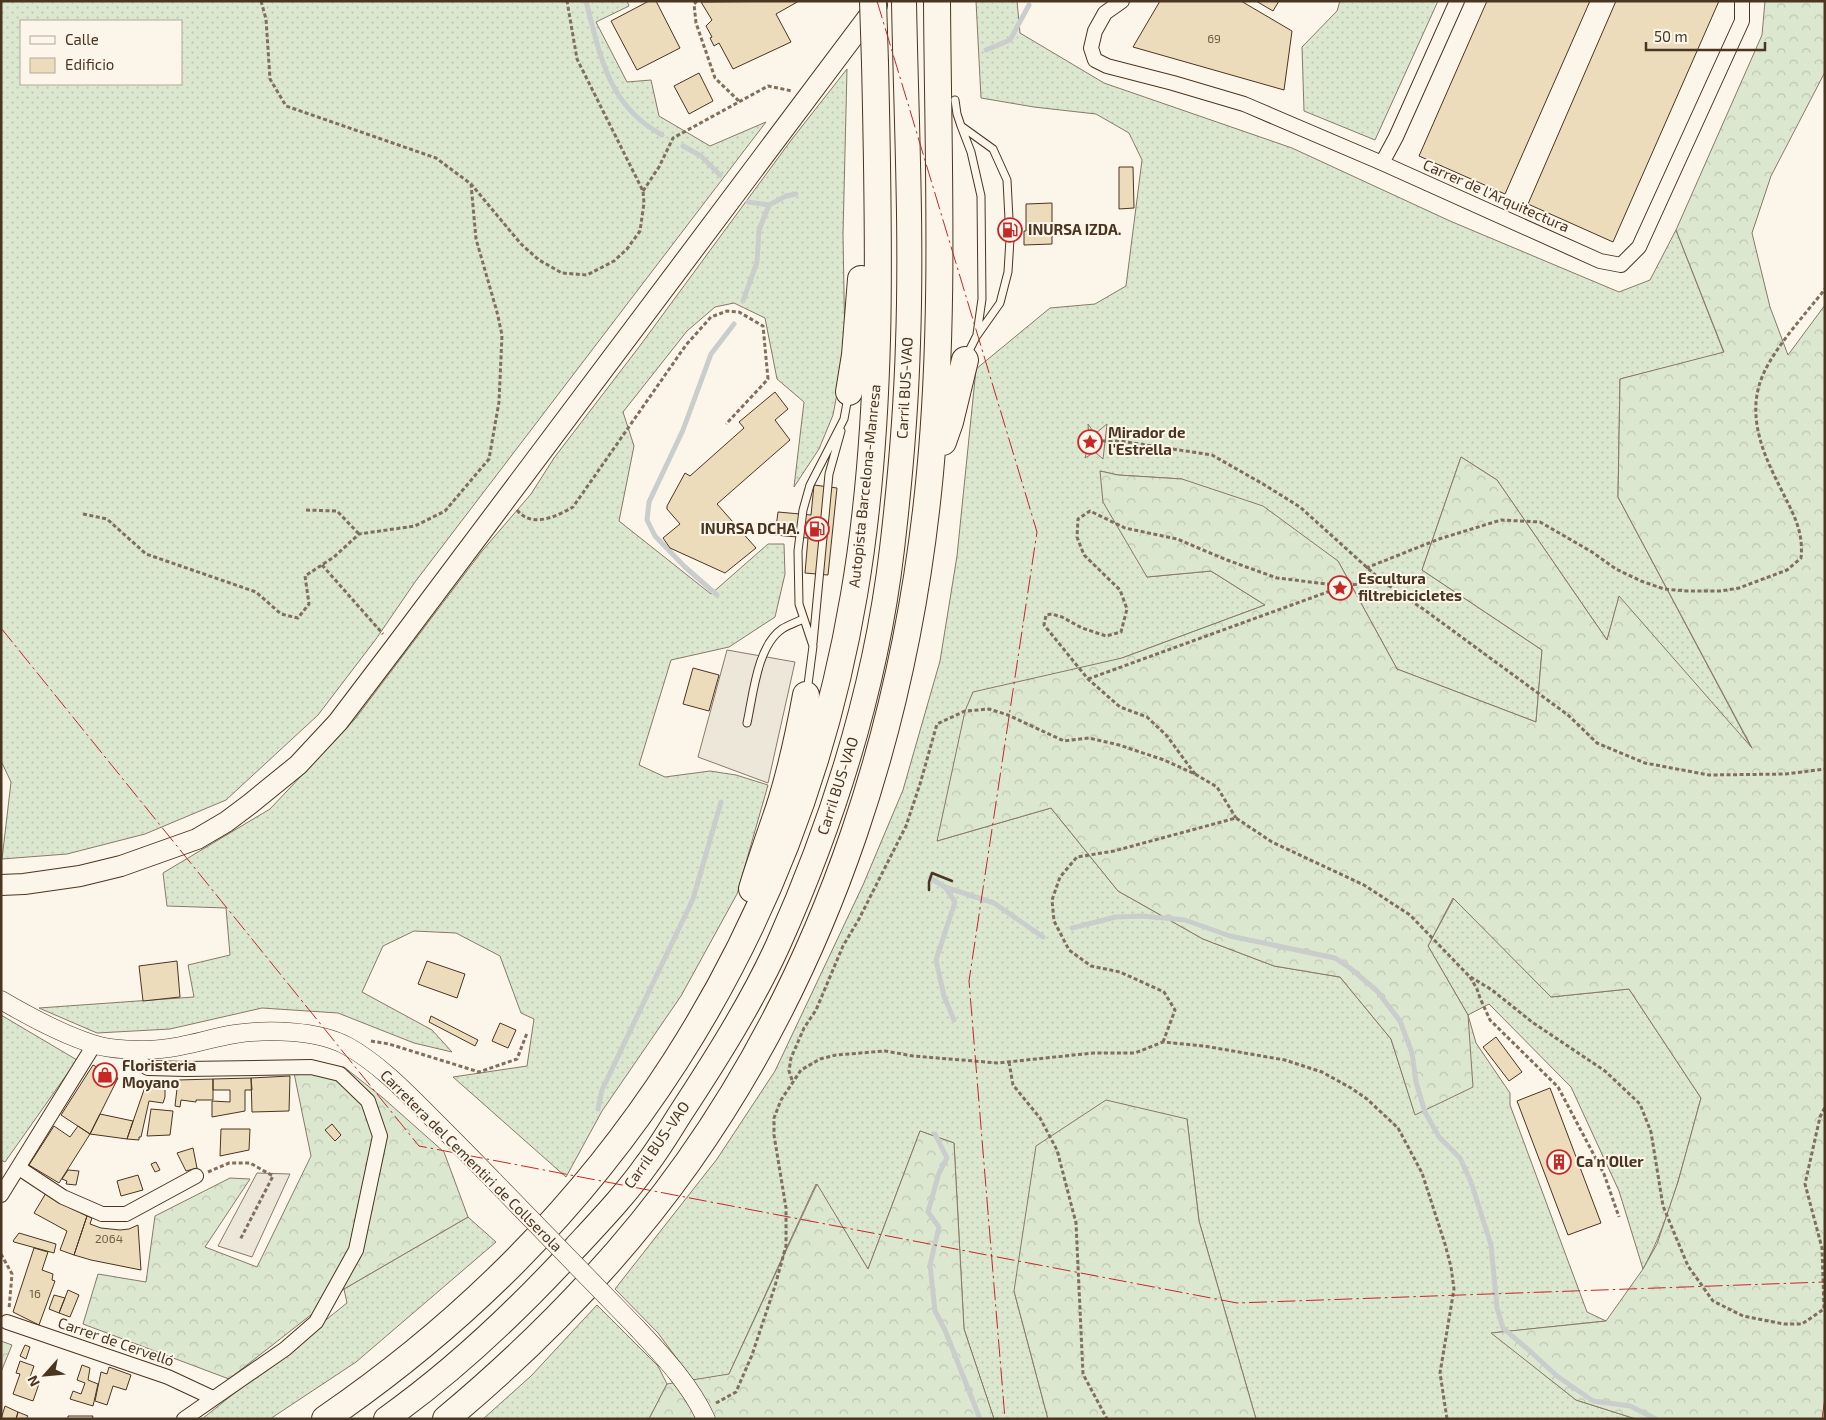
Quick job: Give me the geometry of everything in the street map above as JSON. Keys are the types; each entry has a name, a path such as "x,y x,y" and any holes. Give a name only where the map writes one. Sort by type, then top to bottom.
{"highway":[{"name":"Autopista Barcelona-Manresa","path":"325,1419 430,1339 489,1286 571,1201 597,1171 646,1106 710,1007 729,972 779,863 806,788 831,703 854,594 865,514 877,356 877,157 873,1"},
{"path":"446,1419 511,1363 560,1315 640,1225 693,1154 732,1095 772,1026 808,954 838,880 865,804 897,683 918,576 930,473 939,332 937,1"},
{"path":"953,1 955,16 956,100"},
{"name":"Carril BUS-VAO","path":"386,1419 461,1360 536,1289 595,1227 647,1164 698,1088 735,1026 777,948 829,818 862,710 892,552 908,342 909,241 904,10"},
{"path":"849,392 860,309 862,261 877,157"},
{"path":"930,473 950,422 971,348"},
{"path":"729,972 762,855 780,807 795,749 806,694"}],"main road":[{"path":"1,885 24,884 80,876 120,866 196,839 226,822 298,765 338,722 508,498 797,97 880,1"}],"street":[{"name":"Carrer de l'Arquitectura","path":"1122,1 1105,13 1095,31 1091,48 1095,60 1108,66 1244,104 1382,163 1600,261 1621,265 1639,247 1742,22 1742,1"},
{"path":"1382,163 1396,137 1457,1"},
{"name":"Carretera del Cementiri de Collserola","path":"1,1000 36,1020 94,1045 132,1049 162,1049 234,1034 264,1031 297,1032 326,1038 346,1046 385,1073 494,1181 636,1327 672,1367 704,1413"},
{"path":"1,1195 94,1045"},
{"path":"132,1049 137,1060 148,1068 311,1067 340,1074 368,1101 380,1136 356,1250 316,1322 285,1349 184,1419"},
{"path":"18,1168 63,1197 102,1214 126,1214 196,1176"},
{"name":"Carrer de Cervelló","path":"7,1322 168,1377 213,1398"}],"lane":[{"path":"956,100 957,114 971,152 982,196 982,299 971,348"},
{"path":"961,126 992,150 1007,180 1010,239 1008,272 1000,303 971,348"},
{"path":"806,694 813,646 830,474 849,392"},
{"path":"813,646 798,604 798,551 803,510 810,484 844,419"},
{"path":"746,724 762,656 767,646 782,629 804,619"}],"path":[{"path":"262,1 266,19 270,80 286,106 436,158 471,184 521,244 539,260 562,273 587,275 614,261 627,249 640,231 644,203 643,191 577,60 567,1"},
{"path":"697,1 694,4 696,23 715,78 740,102"},
{"path":"643,191 659,167 673,138 768,86 797,97"},
{"path":"83,514 106,519 146,554 256,592 281,614 298,618 309,604 305,576 334,558 359,534 415,526 445,511 489,459 499,402 502,335 476,239 471,184"},
{"path":"1366,568 1439,539 1502,520 1540,522 1592,552 1616,569 1664,589 1721,591 1739,588 1788,570 1801,558 1802,545 1798,524 1771,471 1760,443 1756,414 1759,385 1774,354 1825,289"},
{"path":"1818,298 1825,296"},
{"path":"508,498 519,513 535,520 554,518 573,507 686,345 710,317 726,312 739,312 762,326 768,379 726,424"},
{"path":"1089,441 1120,441 1212,455 1264,484 1300,507 1382,581 1434,616 1568,715 1597,743 1645,763 1710,775 1786,774 1825,769"},
{"path":"306,510 337,511 359,534"},
{"path":"1195,774 1167,736 1147,717 1120,707 1088,679 1044,625 1046,615 1052,614 1062,617 1082,628 1106,636 1121,632 1127,609 1120,590 1084,555 1077,537 1078,519 1090,511 1125,528 1177,538 1227,560 1277,578 1344,586"},
{"path":"322,565 386,637 390,627"},
{"path":"1088,679 1344,586 1382,581"},
{"path":"792,1081 789,1071 791,1058 804,1028 816,1010 843,946 859,919 906,826 937,724 965,711 989,709 1008,715 1034,729 1064,741 1089,738 1104,741 1164,760 1195,774 1217,787 1236,818 1272,842 1364,885 1410,915 1469,976 1477,989 1490,1020 1558,1087 1604,1174 1618,1217"},
{"path":"1163,1042 1175,1010 1164,992 1120,972 1091,966 1069,950 1054,921 1052,900 1060,877 1077,857 1114,850 1236,818"},
{"path":"1469,976 1492,990 1532,1022 1605,1071 1640,1104 1651,1132 1663,1206 1688,1266 1713,1301 1743,1316 1784,1324 1802,1324 1824,1309 1822,1248 1805,1184 1820,1117 1825,1108"},
{"path":"346,1046 372,1041 389,1044 479,1072 516,1059 527,1033"},
{"path":"704,1413 713,1405 736,1392 752,1355 775,1286 786,1246 786,1208 774,1134 774,1118 781,1100 801,1070 820,1059 885,1051 913,1056 998,1063 1093,1053 1135,1053 1163,1042 1204,1046 1285,1060 1322,1072 1351,1088 1398,1128 1422,1173 1445,1244 1454,1289 1440,1373 1447,1419"},
{"path":"1009,1062 1012,1085 1040,1118 1057,1150 1076,1223 1083,1374 1107,1419"},
{"path":"196,1176 229,1163 250,1163 273,1176 240,1240"},
{"path":"1,1254 12,1274 7,1322"}],"green space":[{"path":"1,1 627,1 629,6 596,22 627,82 651,80 659,116 710,146 766,122 415,582 376,639 318,715 226,800 145,834 67,854 2,859 11,782 1,761"},
{"path":"976,1 1017,1 1020,33 1104,83 1292,148 1450,221 1619,292 1650,280 1676,230 1724,353 1620,379 1618,497 1753,751 1619,597 1607,640 1497,480 1461,457 1422,570 1542,650 1536,722 1397,669 1338,561 1182,479 1118,475 1100,471 1147,577 1211,571 1265,605 1122,658 937,841 1051,808 1118,891 1203,939 1274,966 1340,977 1391,1039 1415,1114 1468,1015 1476,1043 1510,1093 1510,1105 1587,1312 1606,1321 1492,1333 1576,1400 1636,1419 1256,1419 1199,1221 1187,1119 1014,1291 1048,1419 994,1419 964,1329 954,1143 920,1131 868,1269 816,1184 729,1374 700,1390 658,1333 615,1289 717,1159 775,1071 863,885 903,790 940,661 957,556 976,369 1050,308 1095,304 1126,286 1142,160 1129,133 1096,114 1034,107 981,98"},
{"path":"1340,1 1438,1 1375,140 1304,111 1302,47 1337,11"},
{"path":"1765,1 1825,1 1825,72 1771,176 1752,233 1770,307 1788,355 1825,305 1825,1419 1636,1419 1576,1400 1491,1333 1606,1321 1643,1269 1657,1244 1678,1182 1701,1098 1629,989 1551,997 1453,898 1428,946 1468,1015 1473,1087 1415,1115 1391,1039 1340,977 1274,966 1203,939 1118,891 1051,808 937,841 965,711 973,692 1122,658 1265,605 1211,571 1147,577 1103,502 1100,471 1118,475 1182,479 1263,506 1338,561 1397,669 1536,722 1542,650 1422,570 1461,457 1497,480 1607,640 1619,596 1752,748 1618,497 1620,379 1724,352 1676,230 1762,35"},
{"path":"847,69 843,234 845,351 833,415 819,449 794,487 804,402 777,379 765,318 734,303 715,307 687,331 623,412 634,446 619,521 711,594 768,544 784,544 785,574 775,617 729,647 671,660 639,765 665,777 710,771 736,775 768,785 737,894 681,996 602,1111 566,1177 453,1077 527,1066 534,1019 521,1013 500,956 456,933 414,931 383,946 362,992 432,1030 452,1052 414,1043 338,1013 262,1008 170,1029 97,1033 39,1008 194,997 188,965 230,955 226,908 167,906 163,873 270,809 355,719 482,551 531,494 554,458 639,347 792,139"},
{"path":"1454,898 1551,997 1629,989 1701,1098 1670,1207 1643,1269 1619,1191 1571,1087 1489,1004 1468,1015 1428,946"},
{"path":"1,1015 77,1060 5,1162 1,1160"},
{"path":"344,1067 382,1097 444,1152 468,1217 344,1289 229,1379 83,1324 98,1274 146,1282 155,1216 230,1178 250,1179 205,1247 257,1267 311,1156 294,1073"},
{"path":"1106,1100 1187,1119 1199,1221 1256,1419 1048,1419 1014,1291 1036,1146"},
{"path":"920,1131 954,1143 964,1329 994,1419 649,1419 667,1384 729,1374 817,1184 868,1269"},
{"path":"468,1217 496,1242 356,1362 270,1419 202,1419 347,1303 344,1289"},
{"path":"597,1305 658,1366 667,1384 649,1419 483,1419 531,1376"},
{"path":"1,1341 12,1345 1,1372"}],"shaded area":[{"name":"Mirador de l'Estrella","path":"1088,424 1095,434 1107,424 1103,459 1095,452 1085,458 1088,447 1078,441 1089,436"},
{"path":"727,650 795,662 768,783 698,757"},
{"path":"257,1173 290,1174 252,1257 218,1246"}],"building":[{"path":"649,1 656,1 680,48 637,70 611,21"},
{"path":"799,1 776,14 791,42 733,69 719,43 714,46 710,38 712,37 706,26 712,20 701,2"},
{"path":"1160,1 1241,1 1292,31 1284,90 1133,47"},
{"path":"1256,1 1279,1 1273,11"},
{"path":"1487,1 1590,1 1505,194 1419,156"},
{"path":"1616,1 1719,1 1613,242 1528,204"},
{"path":"699,73 713,101 689,114 674,86"},
{"path":"1119,167 1133,167 1134,208 1119,209"},
{"path":"1052,203 1052,244 1024,245 1026,204"},
{"path":"775,392 788,409 775,420 790,440 717,504 756,548 725,573 670,548 663,538 680,524 667,509 667,506 685,473 690,476 744,428 739,422"},
{"path":"814,485 837,488 828,575 805,573 808,538 775,535 778,512 811,515"},
{"path":"693,668 719,675 709,711 683,704"},
{"path":"177,961 180,997 143,1001 139,966"},
{"path":"427,961 465,974 457,998 418,984"},
{"path":"431,1016 478,1040 475,1046 429,1022"},
{"path":"500,1023 516,1030 508,1048 492,1041"},
{"path":"1496,1037 1522,1072 1509,1081 1483,1047"},
{"path":"93,1065 118,1078 90,1134 61,1115"},
{"path":"290,1076 289,1111 252,1112 251,1078"},
{"path":"251,1078 252,1090 245,1090 245,1111 212,1117 212,1101 230,1102 230,1090 213,1090 213,1079"},
{"path":"213,1079 213,1100 196,1100 196,1102 181,1100 180,1107 175,1106 178,1080"},
{"path":"165,1080 163,1103 149,1101 141,1137 139,1137 139,1140 127,1139 147,1081"},
{"name":"Ca n'Oller","path":"1550,1088 1601,1223 1568,1235 1517,1101"},
{"path":"151,1109 173,1111 170,1135 147,1136"},
{"path":"100,1114 133,1121 127,1139 90,1134"},
{"path":"332,1124 341,1135 335,1141 325,1130"},
{"path":"54,1126 70,1137 78,1126 90,1134 59,1183 29,1165"},
{"path":"221,1129 250,1129 249,1150 220,1156"},
{"path":"193,1148 197,1168 186,1171 177,1153"},
{"path":"156,1162 160,1170 155,1172 151,1164"},
{"path":"68,1170 79,1171 76,1185 66,1184 67,1181 62,1179"},
{"path":"138,1175 143,1190 121,1196 117,1181"},
{"path":"46,1193 87,1216 74,1255 60,1250 67,1231 34,1213"},
{"path":"87,1216 92,1218 90,1224 101,1228 120,1230 138,1225 141,1270 74,1255"},
{"path":"19,1233 56,1244 54,1253 14,1242"},
{"path":"34,1248 48,1252 42,1270 53,1274 52,1280 55,1281 39,1325 13,1312"},
{"path":"68,1290 79,1295 70,1317 59,1313"},
{"path":"54,1295 65,1298 59,1313 49,1309"},
{"path":"25,1345 30,1347 26,1359 20,1356"},
{"path":"20,1361 34,1366 30,1377 40,1381 33,1401 13,1394 20,1374 16,1373"},
{"path":"82,1365 90,1368 88,1380 98,1384 93,1406 70,1399 73,1391 81,1394 85,1383 77,1380"},
{"path":"109,1367 131,1375 126,1390 113,1386 107,1405 95,1401 101,1372 107,1374"},
{"path":"5,1406 18,1412 16,1419 1,1419"},
{"path":"18,1412 28,1416 26,1419 16,1419"},
{"path":"68,1416 93,1416 92,1419 68,1419"}],"waterway":[{"path":"586,1 602,59 618,94 629,109 644,123 662,135"},
{"path":"986,50 1010,40 1029,5"},
{"path":"683,146 701,156 720,175"},
{"path":"748,202 769,205 786,196 796,194"},
{"path":"743,301 757,262 759,230 769,205"},
{"path":"717,595 685,567 655,536 647,520 649,502 683,430 711,354 734,324"},
{"path":"598,1109 602,1090 693,899 721,802"},
{"path":"930,878 945,887 994,903 1043,937"},
{"path":"945,887 955,902 936,960 944,996 954,1020"},
{"path":"1072,928 1116,917 1142,916 1185,920 1230,936 1335,958 1350,968 1377,991 1400,1021 1412,1053 1416,1082 1425,1112 1439,1137 1460,1158 1471,1182 1491,1245 1497,1308 1503,1328 1557,1376 1593,1401 1630,1406 1656,1419"},
{"path":"935,1134 947,1158 939,1173 928,1212 939,1227 930,1265 935,1311 945,1330 980,1419"}],"wall":[{"path":"929,890 932,873 952,881"}],"power":[{"path":"877,1 1037,532 969,981 1005,1419"},
{"path":"1,628 419,1146 1237,1303 1825,1282"},
{"path":"1822,1419 1825,1398"}],"place":[{"name":"INURSA IZDA.","path":"1010,230"},
{"name":"Mirador de l'Estrella","path":"1090,442"},
{"name":"INURSA DCHA.","path":"817,529"},
{"name":"Escultura filtrebicicletes","path":"1340,588"},
{"name":"Floristeria Moyano","path":"105,1075"},
{"name":"Ca n'Oller","path":"1559,1162"}]}
